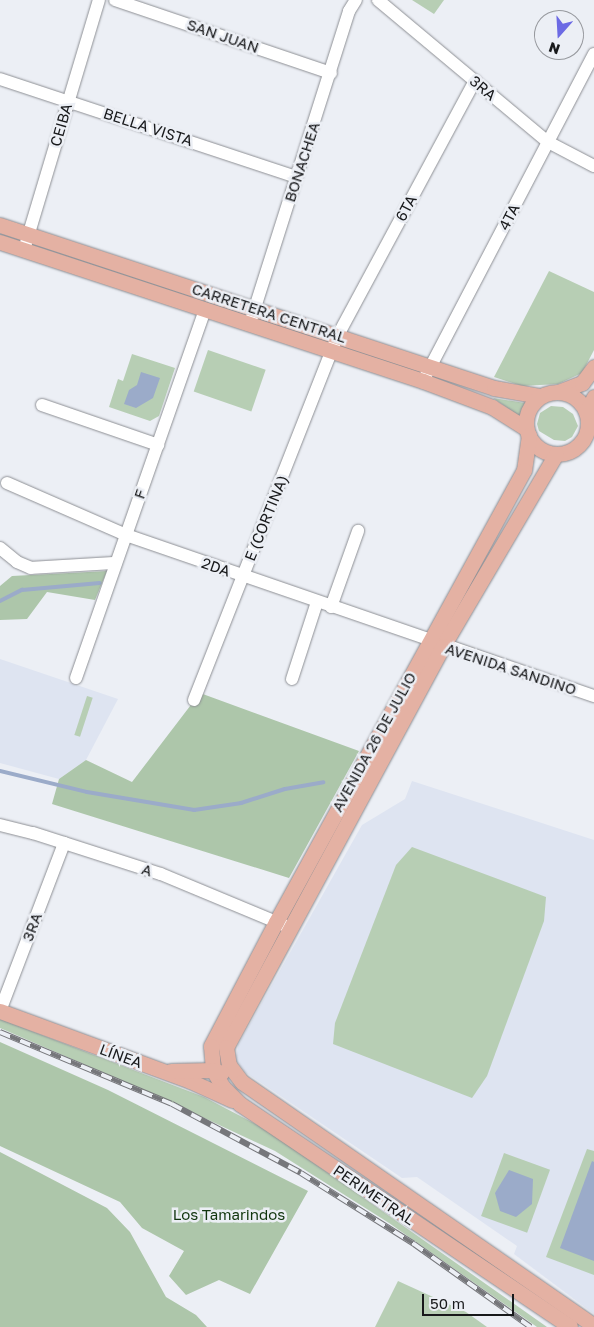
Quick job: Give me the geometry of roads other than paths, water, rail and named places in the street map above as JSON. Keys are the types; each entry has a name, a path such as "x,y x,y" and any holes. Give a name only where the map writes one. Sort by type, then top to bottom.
{"main road":[{"name":"CARRETERA CENTRAL","path":"0,225 494,388 540,396"},
{"name":"CARRETERA CENTRAL","path":"0,242 423,381 492,406 528,432"},
{"path":"594,367 582,383 558,392 540,396 528,412 528,432 540,448 556,454 587,445 589,416 594,397"},
{"path":"558,392 575,398 589,416"},
{"name":"AVENIDA 26 DE JULIO","path":"218,1047 291,928 524,470 528,432"},
{"name":"AVENIDA 26 DE JULIO","path":"218,1047 276,922 436,644 556,454"},
{"name":"LÍNEA","path":"0,1011 162,1071 200,1074 240,1104"},
{"path":"200,1074 218,1047"},
{"name":"PERIMETRAL","path":"218,1047 242,1082 594,1326"},
{"name":"PERIMETRAL","path":"200,1074 242,1082"},
{"name":"PERIMETRAL","path":"200,1074 223,1087 240,1104 570,1327"}],"street":[{"name":"CEIBA","path":"24,250 68,100 100,0"},
{"name":"SAN JUAN","path":"115,0 331,73"},
{"name":"BONACHEA","path":"249,324 331,73 349,11 356,0"},
{"name":"3RA","path":"378,0 548,142 594,166"},
{"name":"4TA","path":"423,381 594,54"},
{"name":"BELLA VISTA","path":"0,79 296,176"},
{"name":"6TA","path":"338,335 475,81"},
{"name":"F","path":"76,678 205,310"},
{"name":"E (CORTINA)","path":"194,700 338,335"},
{"path":"42,405 158,445"},
{"name":"2DA","path":"7,482 126,536 436,644"},
{"path":"331,607 358,531"},
{"path":"0,548 17,562 31,568 116,564"},
{"path":"292,679 317,602"},
{"name":"AVENIDA SANDINO","path":"436,644 594,696"},
{"name":"A","path":"0,825 161,874 291,928"},
{"name":"3RA","path":"0,1011 64,843"}],"water":[{"path":"141,372 160,378 153,398 136,408 124,404 129,390 137,385"},
{"path":"592,1161 594,1162 594,1261 560,1248"},
{"path":"509,1170 533,1179 532,1204 516,1217 500,1211 495,1193"}],"waterway":[{"path":"0,601 22,590 100,583"},
{"path":"0,771 87,792 194,810 241,803 285,789 323,782"}],"railway":[{"path":"0,1032 172,1104 301,1173 414,1244 531,1327"}],"park label":[{"name":"Los Tamarindos","path":"229,1215"}]}
